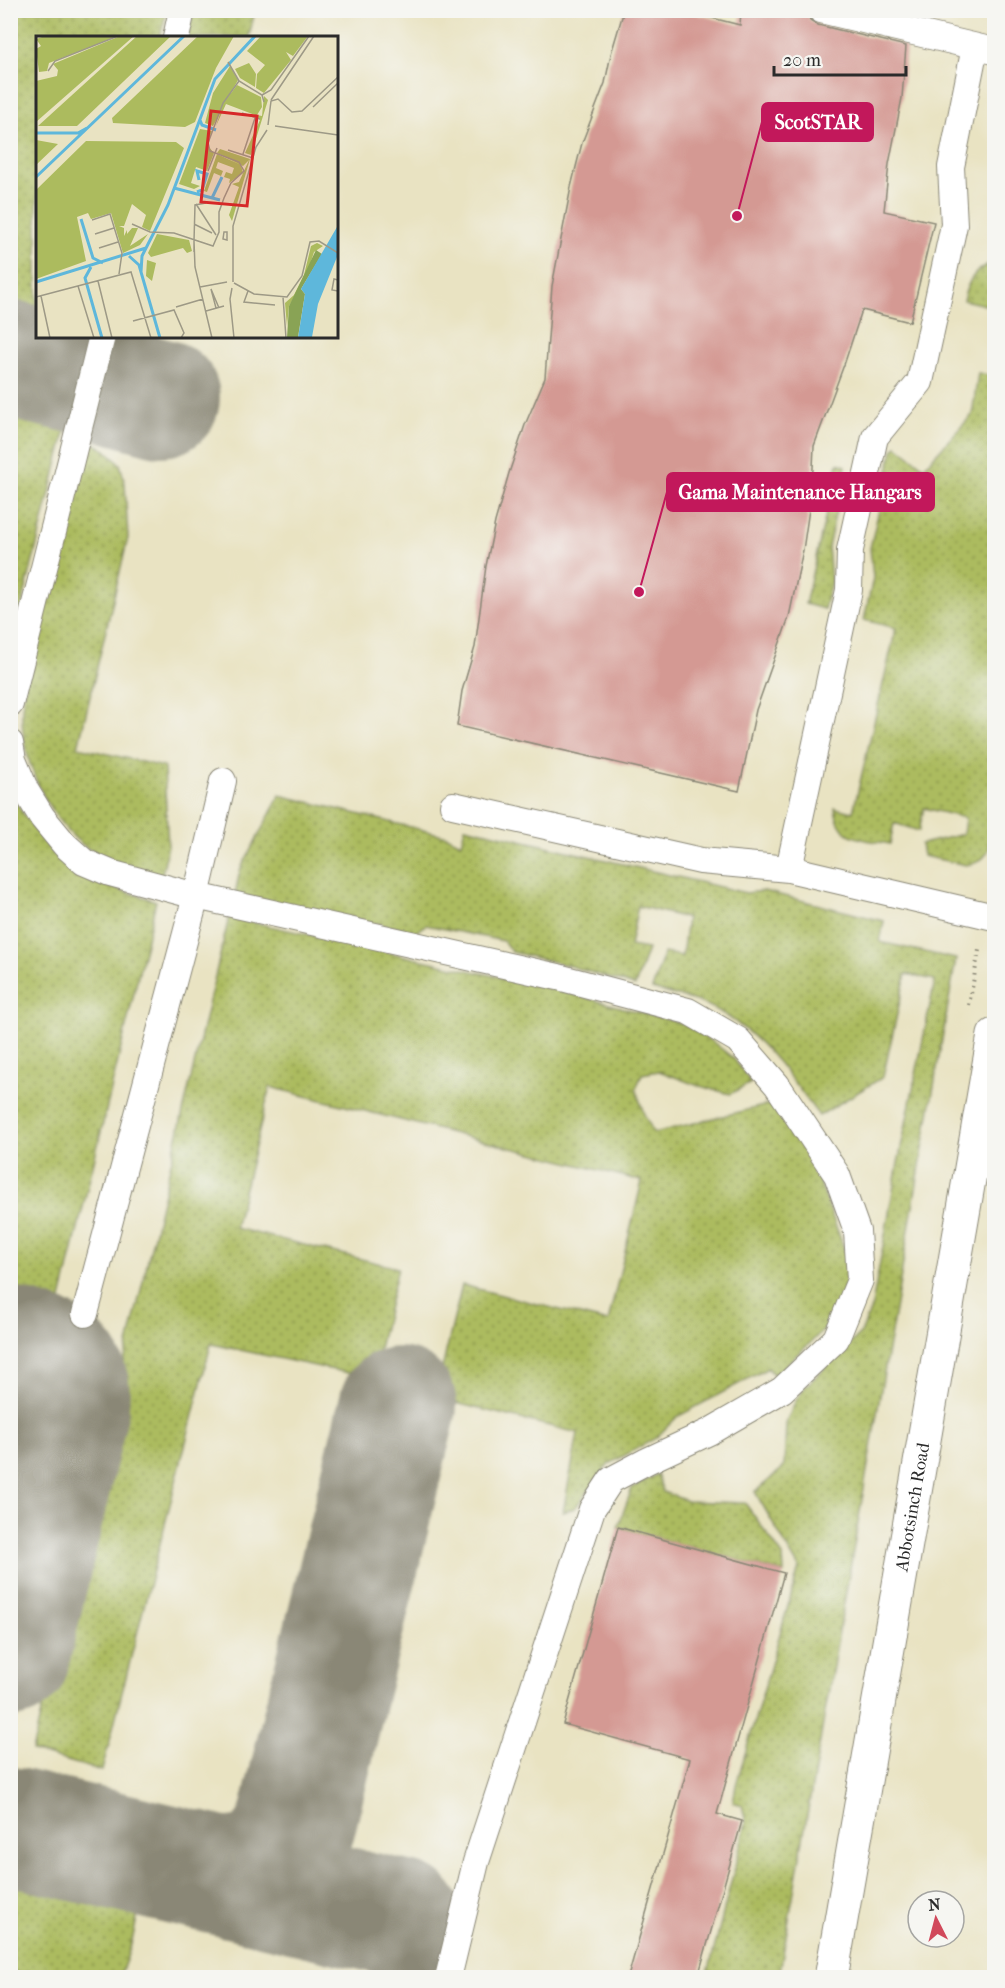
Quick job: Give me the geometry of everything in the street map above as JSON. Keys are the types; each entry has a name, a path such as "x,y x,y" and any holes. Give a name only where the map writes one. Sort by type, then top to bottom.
{"street":[{"name":"Abbotsinch Road","path":"831,1977 994,1035"}],"lane":[{"path":"176,36 182,10"},
{"path":"789,869 849,590 850,550 875,437 920,382 954,225 951,167 985,49 821,10"},
{"path":"10,704 102,338"},
{"path":"10,743 13,760 26,791 42,817 64,845 84,862 110,873 196,896 558,977 688,1011 738,1040 777,1085 837,1175 857,1231 860,1280 836,1339 783,1390 709,1432 611,1480 592,1509 476,1862 448,1977"},
{"path":"85,1314 196,896 223,781"},
{"path":"453,805 701,861 789,869 994,917"}],"green space":[{"path":"11,10 167,11 160,36 36,36 36,309 11,303"},
{"path":"194,11 255,11 249,36 188,36"},
{"path":"994,261 994,307 963,300 973,276"},
{"path":"978,373 994,376 994,826 990,846 984,857 974,864 966,865 923,856 921,844 963,834 965,818 924,808 919,831 894,823 890,844 862,839 847,833 837,819 835,808 853,812 896,628 864,620 873,578 870,548 893,450 897,446 924,467 972,415"},
{"path":"11,412 34,417 66,429 11,648"},
{"path":"85,438 106,450 120,464 125,483 128,538 78,747 164,767 168,846 161,879 109,860 77,840 63,825 40,789 26,749 22,709 27,673"},
{"path":"838,463 846,466 828,547 831,581 824,609 805,604"},
{"path":"10,790 34,829 54,852 77,871 98,882 156,901 59,1308 11,1295"},
{"path":"280,795 447,836 461,843 465,827 746,893 764,891 884,921 880,942 956,959 779,1977 707,1977 746,1823 742,1805 733,1802 736,1785 799,1568 755,1492 784,1467 786,1423 795,1402 804,1388 861,1333 872,1306 935,980 906,974 883,1077 819,1116 776,1060 737,1023 706,1005 652,989 664,953 682,956 687,918 638,906 630,946 648,949 635,986 567,965 512,952 503,941 426,925 417,932 235,894 240,870"},
{"path":"229,917 553,989 683,1024 713,1042 734,1059 751,1083 730,1094 696,1085 659,1071 642,1074 636,1089 644,1114 654,1133 775,1103 799,1136 822,1188 847,1257 849,1279 830,1323 774,1375 768,1368 677,1417 656,1438 609,1464 575,1508 563,1512 578,1433 435,1398 462,1285 608,1322 642,1181 270,1087 235,1228 398,1268 372,1378 211,1344 102,1771 32,1751"},
{"path":"657,1474 663,1492 687,1501 745,1503 783,1556 784,1573 618,1527 632,1488"},
{"path":"10,1859 128,1879 139,1889 134,1934 119,1977 41,1977 11,1972"}],"building":[{"path":"624,10 680,10 740,25 741,10 806,10 810,20 818,25 906,46 902,98 889,164 884,211 934,222 910,322 862,310 814,446 812,489 803,550 789,617 756,710 739,791 457,726 462,691 475,647 486,566 495,522 525,425 545,378 552,286 571,187 582,143 605,83"},
{"path":"618,1527 784,1573 717,1814 742,1821 698,1977 628,1977 690,1759 563,1724"}],"taxiway":[{"path":"10,359 161,398"},
{"path":"10,1346 38,1354 55,1362 67,1376 71,1388 70,1406 10,1659"},
{"path":"226,1876 250,1873 269,1864 284,1849 296,1827 398,1406"},
{"path":"10,1826 404,1920"}],"place":[{"name":"ScotSTAR","path":"737,216"},
{"name":"Gama Maintenance Hangars","path":"639,592"}]}
